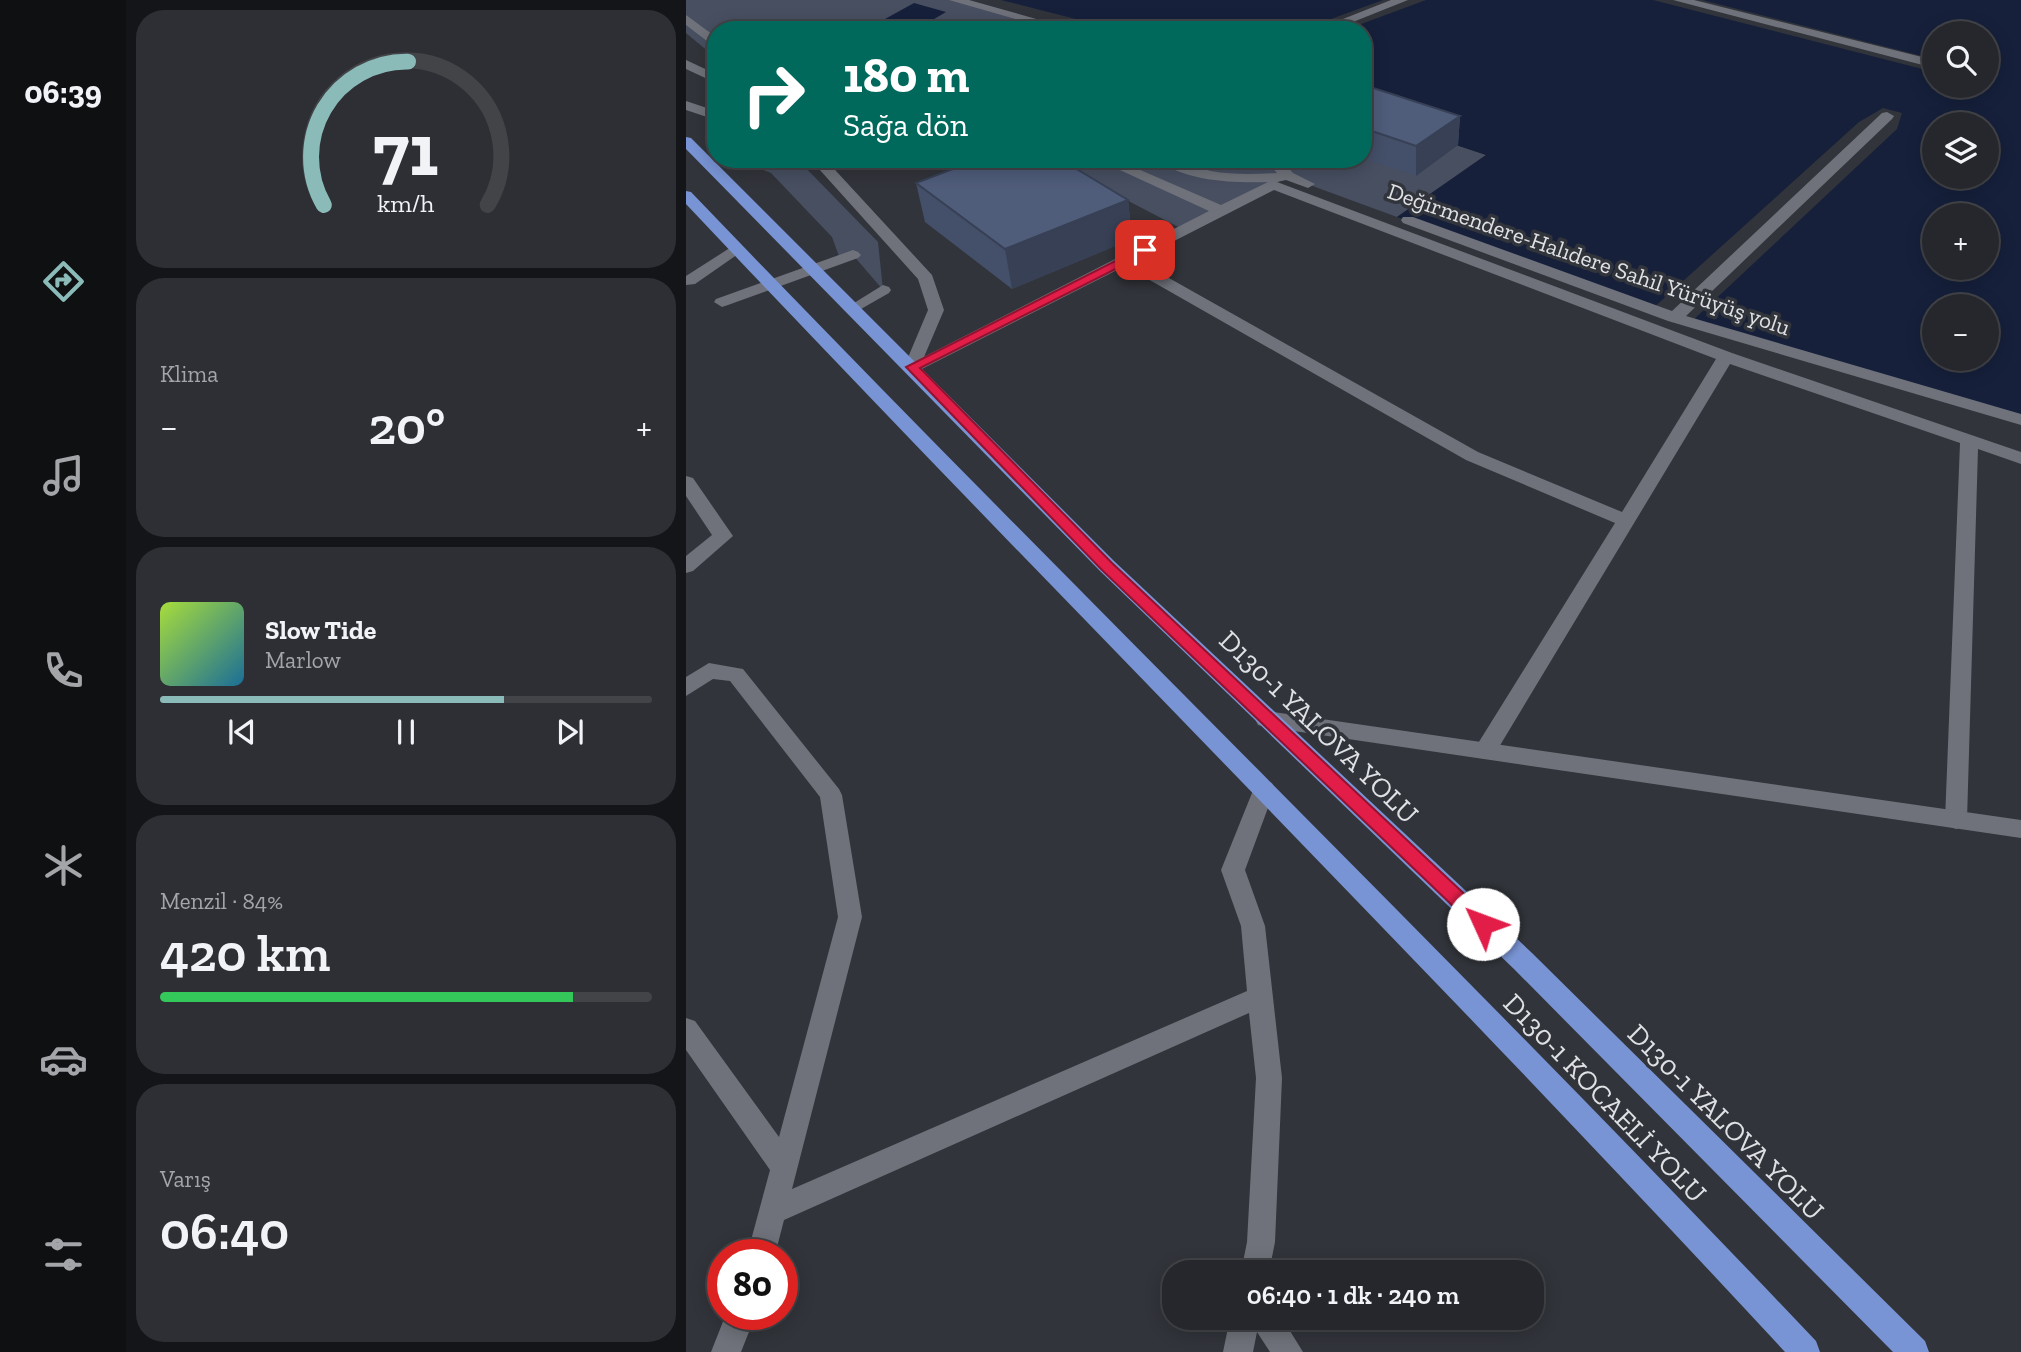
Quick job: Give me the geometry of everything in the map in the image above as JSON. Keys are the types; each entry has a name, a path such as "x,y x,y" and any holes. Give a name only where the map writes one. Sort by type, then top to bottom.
{"highway":[{"name":"D130-1 YALOVA YOLU","path":"686,141 707,162"},
{"name":"D130-1 YALOVA YOLU","path":"713,168 854,307 1107,566 1522,961 1914,1352"},
{"name":"D130-1 KOCAELİ YOLU","path":"686,195 823,341 1264,789 1722,1262 1805,1352"}],"street":[{"path":"955,0 1033,21"},
{"path":"1345,21 1402,0"},
{"path":"1679,0 1922,61"},
{"path":"686,19 707,36"},
{"path":"686,64 707,74"},
{"path":"689,106 707,101"},
{"path":"689,106 707,113"},
{"path":"1674,318 1887,116"},
{"path":"825,168 926,278 936,310 912,367"},
{"path":"1123,168 1221,211"},
{"path":"1192,168 1196,174 1230,179 1288,176"},
{"name":"Değirmendere-Halıdere Sahil Yürüyüş yolu","path":"1280,168 1288,176 1674,318 2021,420"},
{"path":"912,367 1273,185 1726,357 2021,458"},
{"path":"689,281 736,249"},
{"path":"722,302 853,255"},
{"path":"1125,260 1472,456 1625,520"},
{"path":"854,307 883,290"},
{"path":"1485,751 1726,357"},
{"path":"1956,820 1969,440"},
{"path":"686,482 723,536 686,566"},
{"path":"686,688 709,671 736,674 831,795 850,917 765,1239"},
{"path":"1266,719 2021,829"},
{"path":"1257,1260 1261,1242 1269,1078 1253,926 1233,870 1264,789"},
{"path":"773,1211 1260,997"},
{"path":"686,1029 784,1167"},
{"path":"726,1352 735,1330"},
{"path":"1238,1352 1243,1330"},
{"path":"1273,1330 1288,1352"}],"shaded area":[{"path":"686,0 955,0 1035,21 707,21 707,50 686,33"},
{"path":"1372,117 1486,155 1397,217 1288,177 1184,230 1065,168 1372,168"},
{"path":"758,168 806,168 878,242 883,290 853,255 840,259 832,237 771,173"}],"water":[{"path":"1001,0 1383,0 1326,21 1084,21"},
{"path":"1426,0 1653,0 1922,69 1922,98 1999,98 1999,21 1922,21 1922,56 1702,0 2021,0 2021,420 1690,323 1897,129 1902,113 1883,108 1859,122 1651,310 1397,217 1486,155 1372,117 1372,21 1369,21"},
{"path":"914,3 946,12 931,21 885,19"},
{"path":"799,19 804,21 765,21"}],"building":[{"path":"1372,88 1460,116 1416,146 1372,131"},
{"path":"955,168 1075,168 1128,200 1005,249 916,183"}],"route":[{"path":"1145,250 912,367 1107,566 1483,924"}]}
